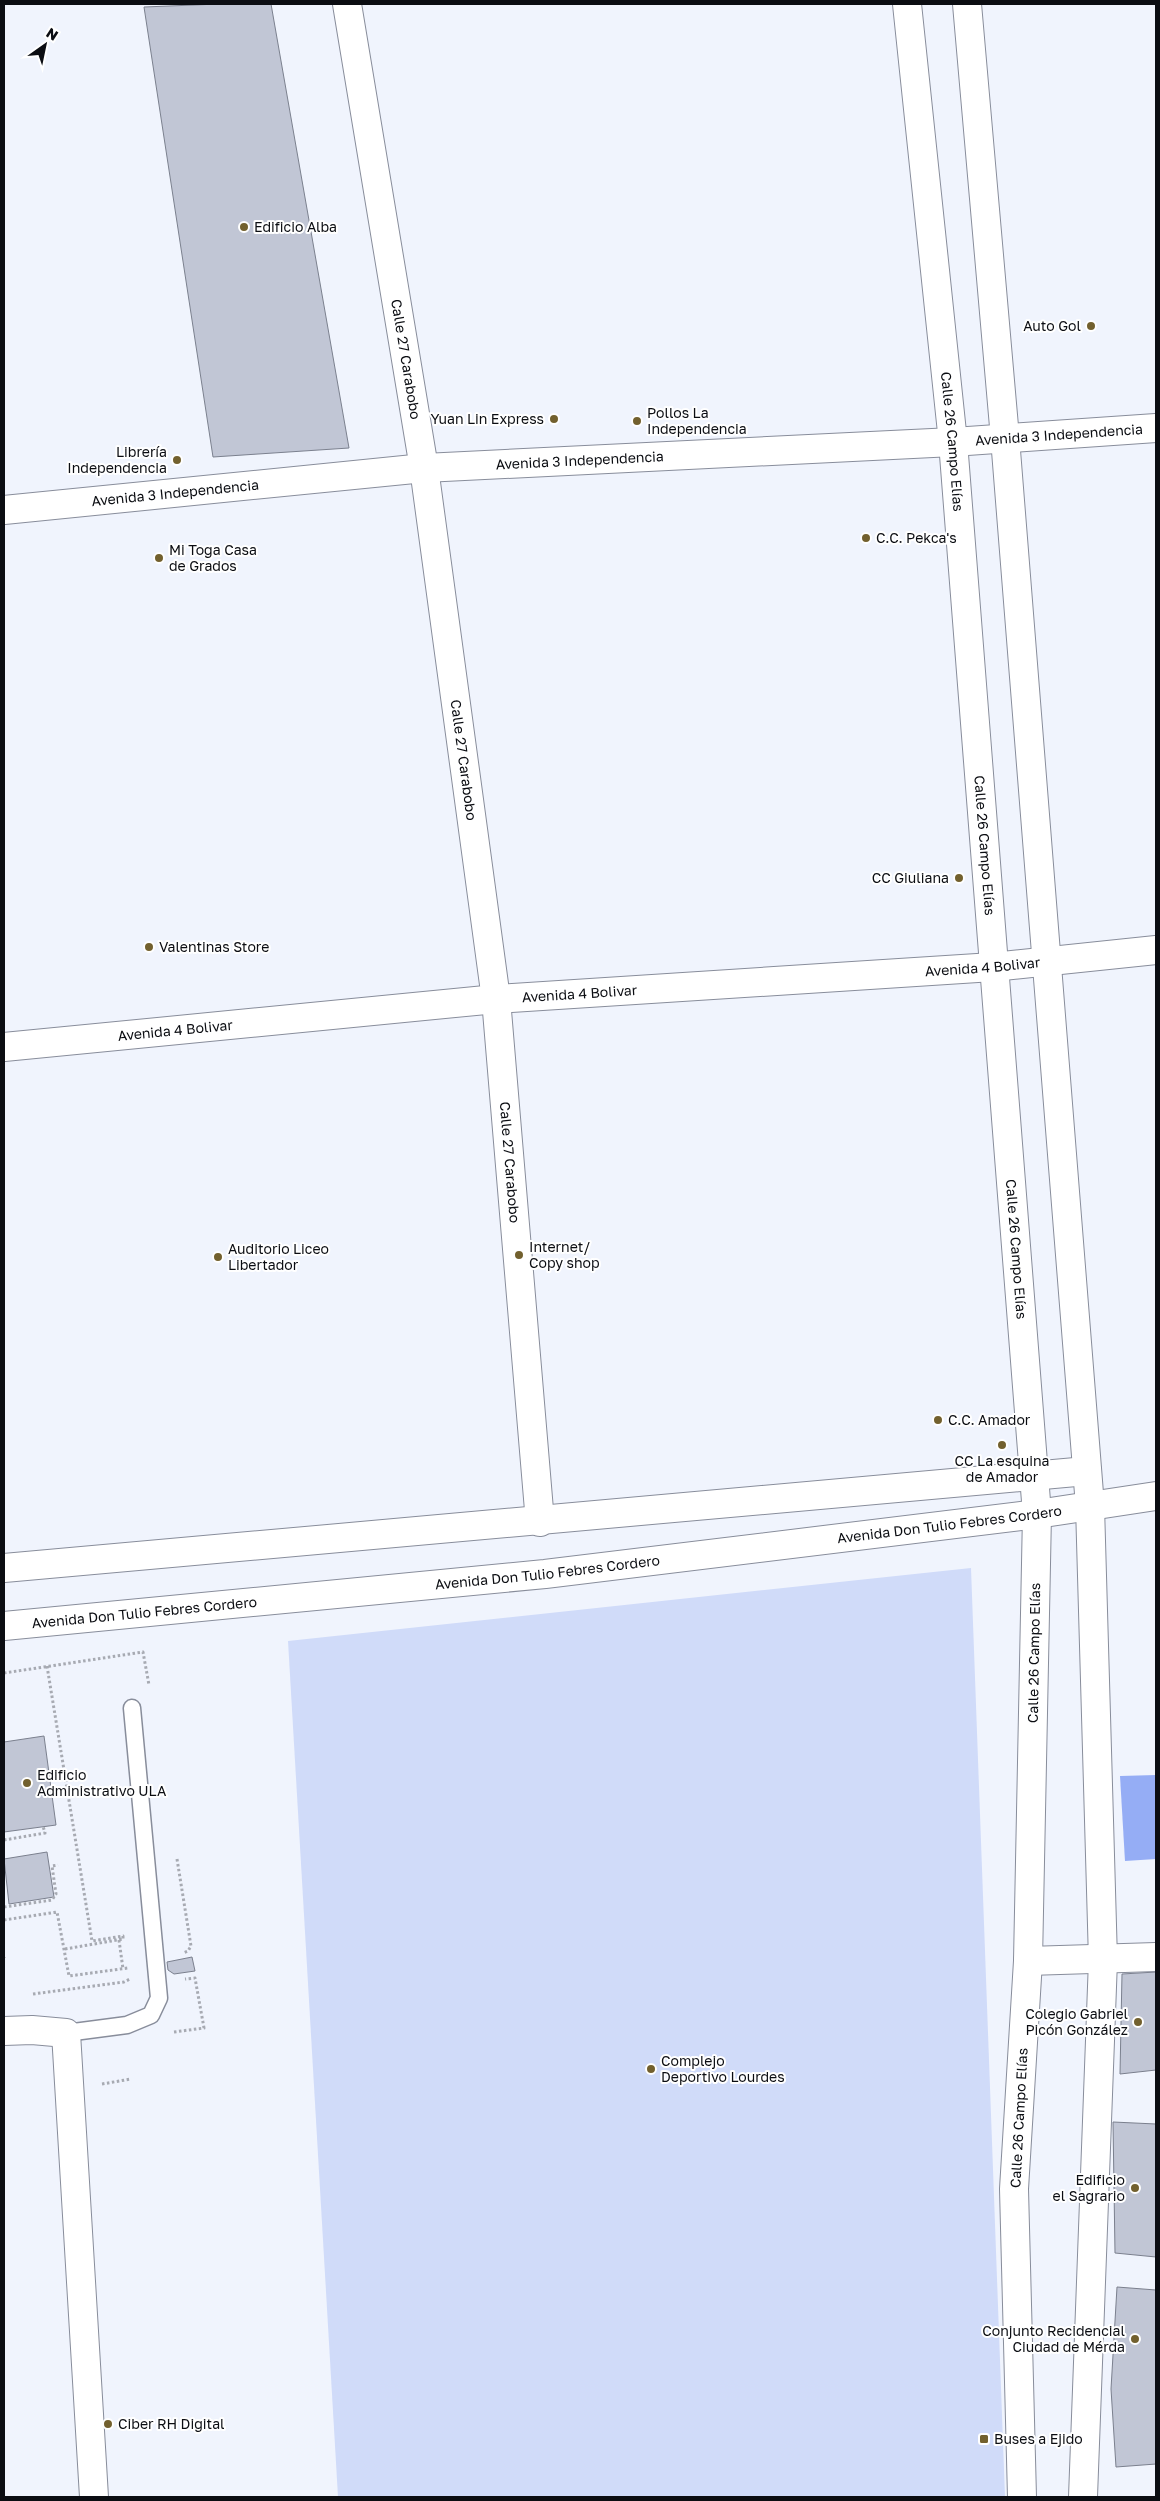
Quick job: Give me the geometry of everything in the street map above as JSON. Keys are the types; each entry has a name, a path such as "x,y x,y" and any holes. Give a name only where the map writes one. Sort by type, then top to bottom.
{"street":[{"name":"Calle 27 Carabobo","path":"347,4 424,468 496,1000 540,1522"},
{"name":"Calle 26 Campo Elías","path":"908,4 954,442 993,967 1037,1514 1028,1961 1014,2189 1022,2497"},
{"path":"967,4 1005,438 1090,1506 1103,1960 1084,2497"},
{"name":"Avenida 3 Independencia","path":"4,510 424,468 954,442 1156,428"},
{"name":"Avenida 4 Bolivar","path":"4,1047 496,1000 993,967 1156,950"},
{"path":"4,1568 540,1522 1087,1471"},
{"name":"Avenida Don Tulio Febres Cordero","path":"4,1626 545,1574 1037,1514 1156,1496"},
{"path":"1028,1961 1156,1957"},
{"path":"4,2031 32,2030 66,2033 94,2497"}],"lane":[{"path":"66,2033 127,2025 151,2015 159,1998 132,1708"}],"path":[{"path":"47,1666 92,1941 123,1936 123,1939 119,1940 65,1949"},
{"path":"4,1840 45,1833 43,1826"},
{"path":"4,1907 52,1900 56,1894 52,1866 58,1865"},
{"path":"4,1920 57,1912 69,1976 129,1968 130,1976 124,1982 32,1994"},
{"path":"119,1940 123,1969"}],"shaded area":[{"name":"Complejo Deportivo Lourdes","path":"971,1568 1005,2497 338,2497 288,1641"}],"water":[{"path":"1156,1775 1156,1859 1125,1861 1120,1776"}],"building":[{"name":"Edificio Alba","path":"271,4 349,448 213,457 144,7"},
{"name":"Edificio Administrativo ULA","path":"44,1736 56,1825 4,1832 4,1742"},
{"path":"47,1852 54,1897 9,1904 4,1859"},
{"path":"192,1957 195,1971 174,1974 168,1970 167,1962"},
{"name":"Colegio Gabriel Picón González","path":"1156,1972 1156,2070 1120,2074 1122,1974"},
{"name":"Edificio el Sagrario","path":"1113,2122 1156,2124 1156,2257 1115,2253"},
{"name":"Conjunto Recidencial Ciudad de Mérda","path":"1117,2287 1156,2290 1156,2464 1116,2467 1111,2389"}],"place":[{"name":"Edificio Alba","path":"244,227"},
{"name":"Auto Gol","path":"1091,326"},
{"name":"Yuan Lin Express","path":"554,419"},
{"name":"Pollos La Independencia","path":"637,421"},
{"name":"Librería Independencia","path":"177,460"},
{"name":"C.C. Pekca's","path":"866,538"},
{"name":"Mi Toga Casa de Grados","path":"159,558"},
{"name":"CC Giuliana","path":"959,878"},
{"name":"Valentinas Store","path":"149,947"},
{"name":"Internet/ Copy shop","path":"519,1255"},
{"name":"Auditorio Liceo Libertador","path":"218,1257"},
{"name":"C.C. Amador","path":"938,1420"},
{"name":"CC La esquina de Amador","path":"1002,1445"},
{"name":"Edificio Administrativo ULA","path":"27,1783"},
{"name":"Colegio Gabriel Picón González","path":"1138,2022"},
{"name":"Complejo Deportivo Lourdes","path":"651,2069"},
{"name":"Edificio el Sagrario","path":"1135,2188"},
{"name":"Conjunto Recidencial Ciudad de Mérda","path":"1135,2339"},
{"name":"Ciber RH Digital","path":"108,2424"},
{"name":"Buses a Ejido","path":"984,2439"}]}
